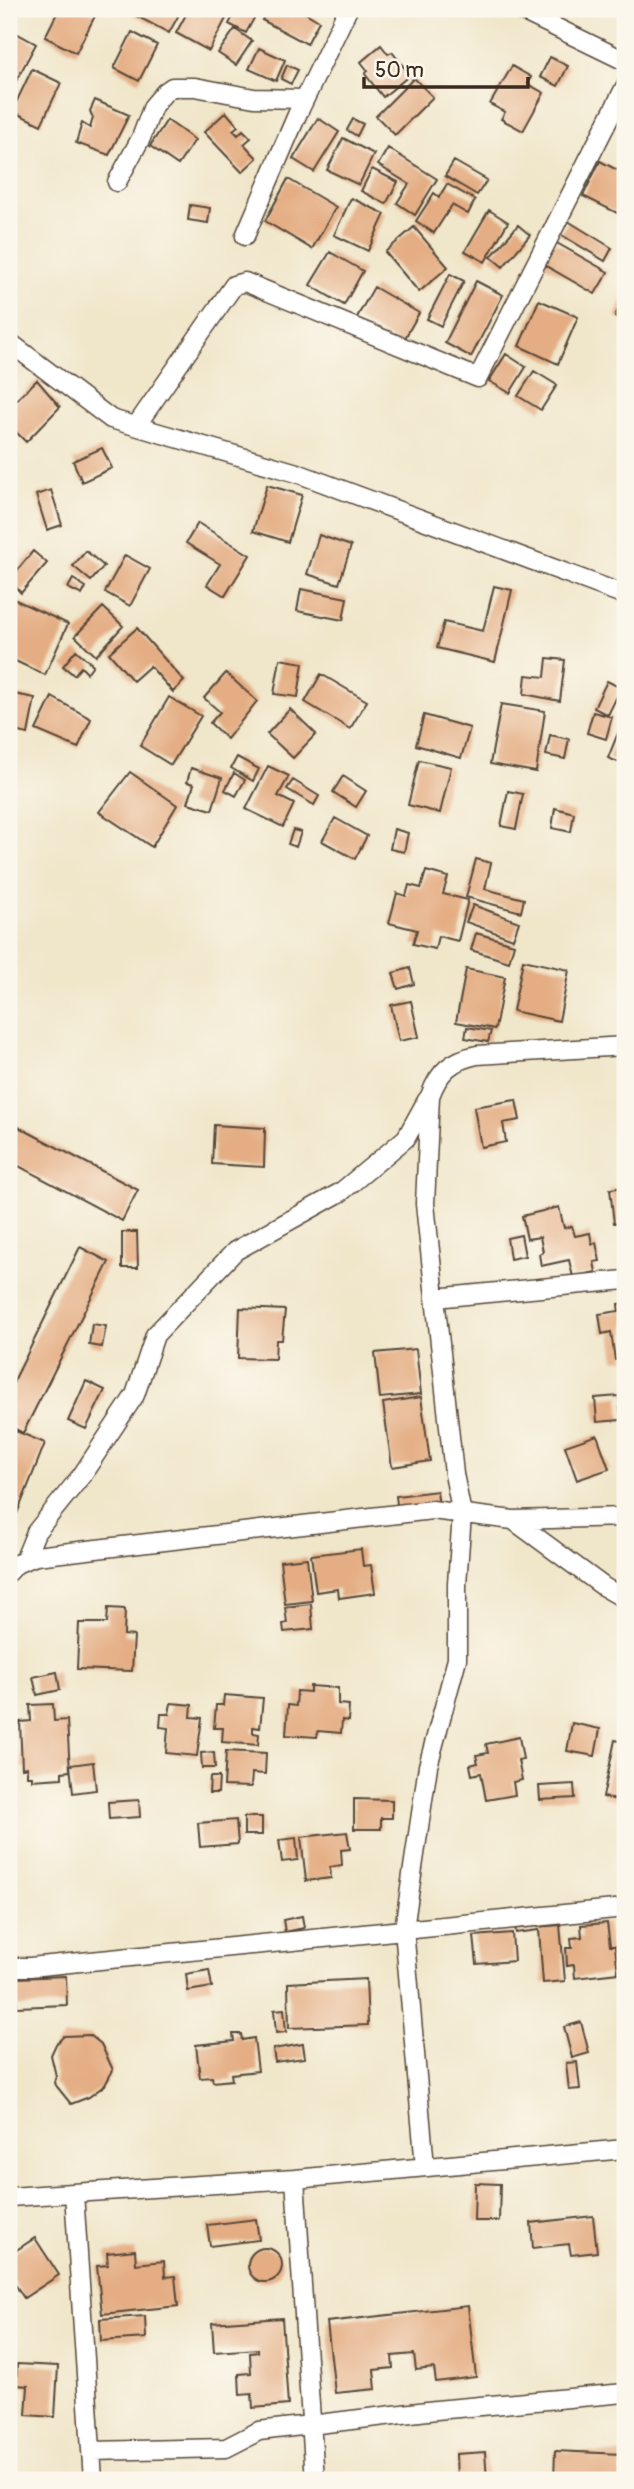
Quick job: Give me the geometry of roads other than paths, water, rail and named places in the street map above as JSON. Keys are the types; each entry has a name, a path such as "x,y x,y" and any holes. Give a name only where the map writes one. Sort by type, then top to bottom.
{"street":[{"path":"245,236 304,99 348,9"},
{"path":"518,9 625,61"},
{"path":"117,182 141,138 153,106 172,87 195,87 254,98 304,99"},
{"path":"136,426 234,285 245,282 478,379 625,87"},
{"path":"9,342 111,419 297,473 625,595"},
{"path":"25,1559 36,1532 82,1475 135,1395 155,1335 235,1251 341,1192 406,1138 436,1080 446,1067 461,1058 477,1055 625,1046"},
{"path":"425,2167 404,1929 428,1766 457,1659 457,1584 462,1514 454,1474 425,1204 430,1096"},
{"path":"435,1298 625,1280"},
{"path":"9,1572 25,1559 432,1510 513,1520 625,1517"},
{"path":"513,1520 604,1587 625,1598"},
{"path":"9,1967 625,1908"},
{"path":"9,2197 295,2179 625,2149"},
{"path":"295,2179 315,2480"},
{"path":"74,2193 93,2480"},
{"path":"91,2451 226,2448 259,2431 436,2410 625,2393"}]}
